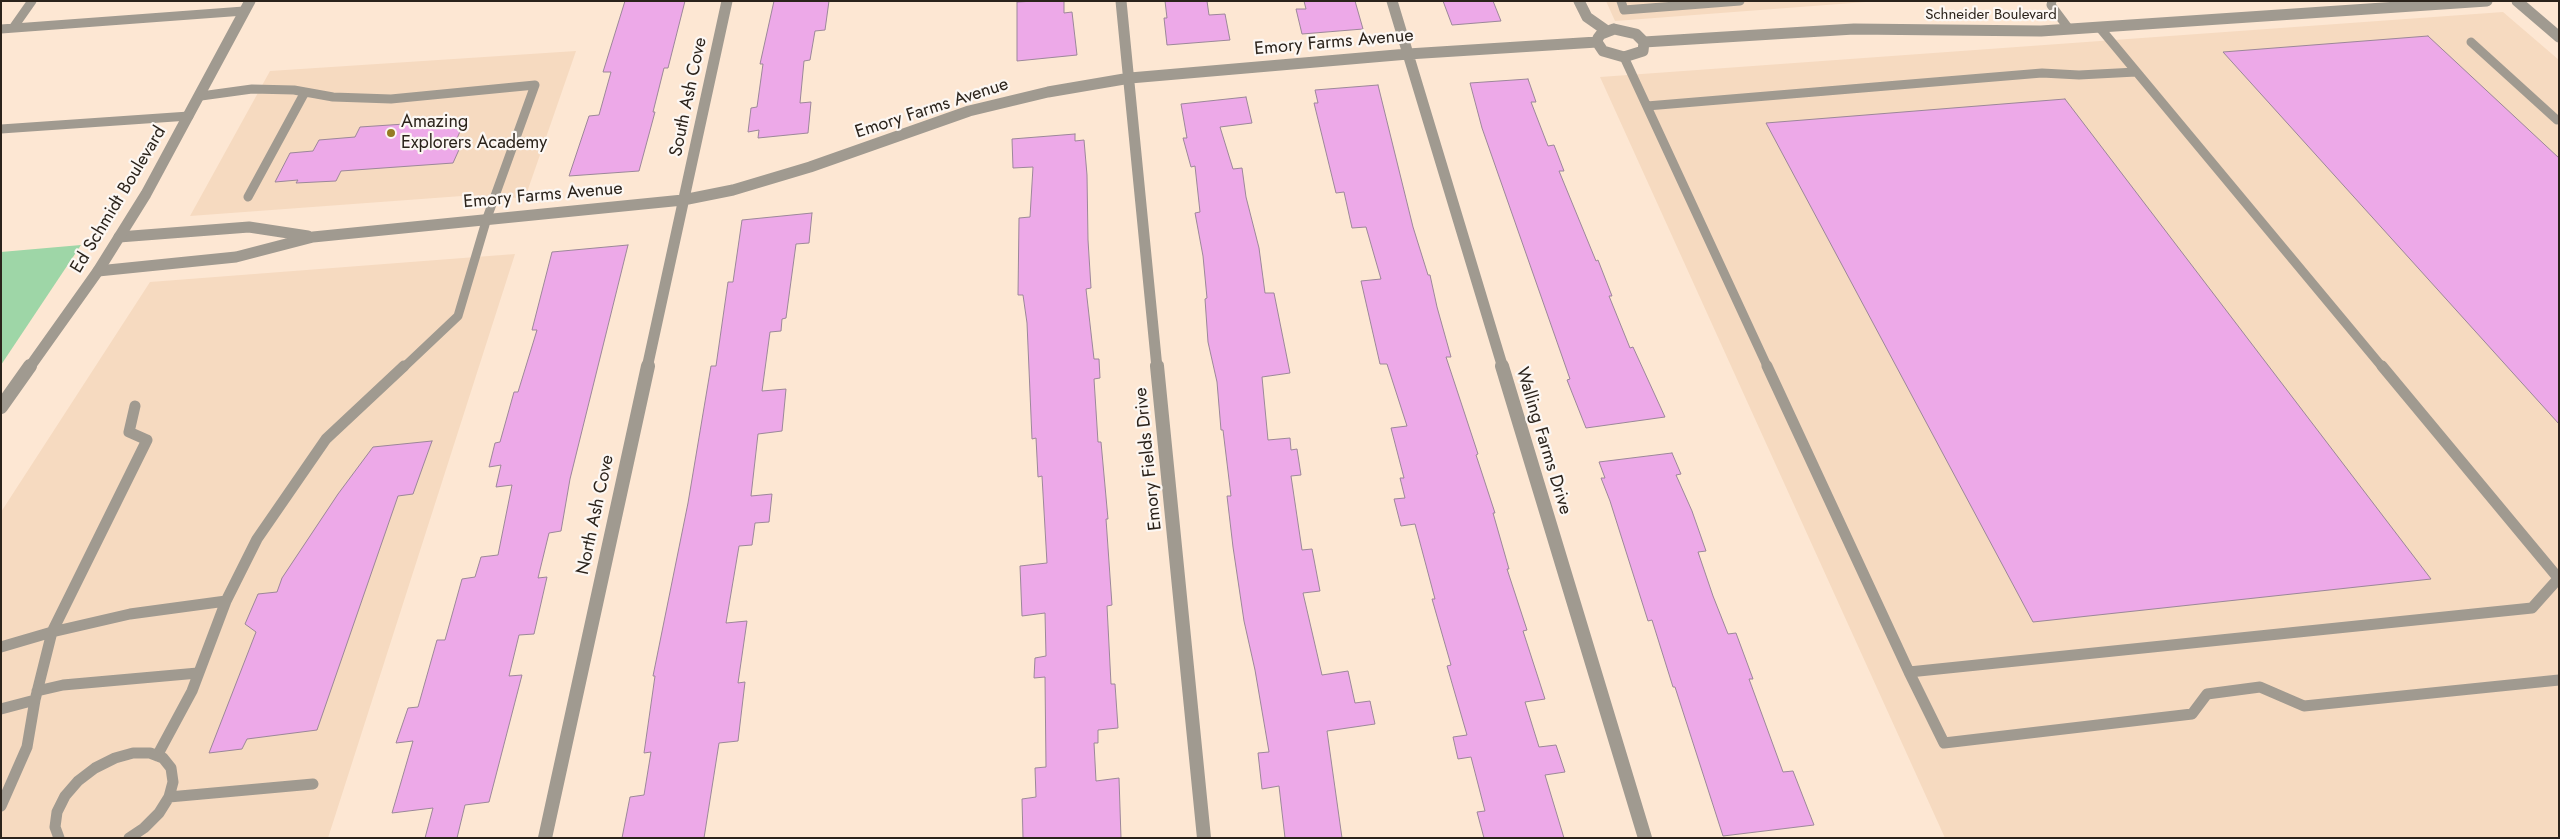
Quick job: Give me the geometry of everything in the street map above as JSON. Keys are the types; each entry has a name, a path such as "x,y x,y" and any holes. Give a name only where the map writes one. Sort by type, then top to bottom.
{"street":[{"name":"South Ash Cove","path":"683,200 727,1"},
{"name":"Emory Fields Drive","path":"1121,1 1204,838"},
{"name":"Walling Farms Drive","path":"1392,1 1645,838"},
{"path":"1579,1 1587,17 1606,31"},
{"name":"Schneider Boulevard","path":"1644,42 1854,29 2100,28 2487,1"},
{"path":"2517,1 2559,37"},
{"name":"Ed Schmidt Boulevard","path":"1,406 98,271 119,237 201,96 247,6"},
{"path":"1606,31 1629,31 1644,42 1645,47 1638,54 1624,57 1603,51 1597,42 1601,34 1606,31"},
{"name":"Emory Farms Avenue","path":"98,271 236,257 313,237 487,218 683,200 733,190 810,167 969,111 1048,92 1130,78 1408,54 1597,42"},
{"name":"North Ash Cove","path":"545,838 683,200"},
{"name":"Emory Farms Avenue","path":"119,237 249,227 313,237"}],"lane":[{"path":"13,28 32,1"},
{"path":"1620,1 1624,10 1740,1"},
{"path":"2052,1 2051,4 2069,29"},
{"path":"1,29 247,6"},
{"path":"1909,672 2532,608 2558,579 2100,28"},
{"path":"2471,42 2558,120"},
{"path":"1624,57 1909,672 1944,743 2192,714 2207,694 2260,687 2304,706 2559,680"},
{"path":"1647,106 2042,74 2079,75 2136,72"},
{"path":"156,756 176,722 198,673 226,601 257,539 326,439 458,316 487,218 535,85 391,99 333,97 305,92 252,90 201,96"},
{"path":"248,197 305,92"},
{"path":"1,129 189,116"},
{"path":"1,806 27,747 36,695 52,632 147,440 129,432 135,406"},
{"path":"1,647 52,632 130,614 226,601"},
{"path":"1,709 63,685 198,673"},
{"path":"59,838 55,827 57,812 65,796 78,780 95,768 115,758 133,753 163,758 171,768 173,782 169,797 159,813 144,828 129,838"},
{"path":"169,797 313,784"}],"shaded area":[{"path":"1606,1 1879,1 1615,21"},
{"path":"2503,12 2559,60 2559,838 1945,838 1600,77"},
{"name":"Amazing Explorers Academy","path":"576,51 525,198 462,196 190,216 270,71"},
{"path":"515,254 328,838 1,838 1,512 150,282"}],"green space":[{"path":"81,245 1,365 1,252"}],"building":[{"path":"625,1 685,1 668,68 664,68 653,112 655,112 639,171 569,176 589,116 599,115 611,72 603,72"},
{"path":"774,1 829,1 825,30 815,31 810,60 804,61 800,103 811,102 808,133 758,138 759,130 748,132 751,108 757,107 763,64 760,64"},
{"path":"1064,1 1064,13 1072,12 1077,55 1017,61 1017,2"},
{"path":"1165,1 1207,1 1209,15 1225,14 1230,40 1167,45 1164,18 1167,18"},
{"path":"1304,1 1355,1 1363,29 1302,34 1296,9 1306,9"},
{"path":"1443,1 1493,1 1501,21 1452,25"},
{"path":"2428,36 2559,158 2559,424 2223,52"},
{"path":"1528,79 1536,102 1531,102 1548,146 1554,145 1564,171 1559,171 1596,261 1598,260 1612,296 1609,296 1630,348 1633,347 1665,417 1586,428 1567,380 1570,379 1482,128 1470,83"},
{"path":"1378,85 1413,227 1428,275 1430,275 1451,357 1446,357 1478,454 1476,455 1495,513 1493,513 1509,569 1507,569 1527,630 1523,631 1545,699 1525,702 1539,747 1556,745 1565,772 1545,775 1564,838 1484,838 1477,812 1485,811 1471,757 1458,759 1453,737 1467,735 1447,666 1451,665 1432,599 1435,599 1415,524 1401,526 1394,499 1405,498 1400,478 1404,478 1391,428 1407,426 1387,364 1380,364 1361,281 1381,279 1366,227 1352,228 1344,192 1336,193 1314,103 1318,103 1315,90"},
{"path":"1246,97 1252,123 1220,127 1233,169 1242,168 1246,197 1259,248 1265,293 1274,293 1290,373 1262,377 1268,440 1290,438 1291,450 1297,449 1301,475 1291,476 1302,550 1312,549 1320,591 1303,593 1322,675 1348,671 1355,703 1370,701 1375,724 1327,731 1342,838 1285,838 1279,786 1262,789 1258,753 1269,752 1255,670 1244,621 1233,547 1227,496 1231,496 1223,430 1221,430 1217,382 1208,342 1205,299 1207,298 1203,256 1195,213 1200,212 1195,166 1191,167 1183,138 1187,138 1181,104"},
{"path":"2065,99 2431,579 2033,622 1766,123"},
{"path":"465,120 455,143 462,143 453,163 341,171 336,181 296,183 298,180 275,182 290,153 313,151 319,140 355,137 360,127"},
{"path":"1075,134 1075,141 1084,140 1087,175 1091,288 1086,289 1094,359 1099,359 1100,378 1094,379 1098,442 1101,442 1108,519 1106,519 1112,605 1107,606 1111,684 1115,684 1118,728 1098,730 1098,743 1094,743 1096,781 1119,778 1121,838 1023,838 1022,799 1036,797 1035,768 1046,767 1045,677 1034,678 1035,658 1046,656 1045,613 1022,616 1020,566 1047,563 1042,476 1038,477 1036,438 1032,439 1027,323 1023,295 1018,295 1019,218 1030,217 1033,167 1013,168 1012,139"},
{"path":"812,213 809,243 796,244 786,318 782,319 781,331 770,332 762,391 786,389 782,431 758,434 751,496 772,494 769,522 755,523 752,545 739,546 726,623 747,621 738,683 745,682 738,741 719,743 704,838 622,838 630,797 644,795 651,752 644,753 655,676 653,676 688,503 711,366 716,366 728,282 733,282 742,220"},
{"path":"628,245 570,479 561,531 549,533 538,578 547,577 534,634 519,635 509,676 522,675 489,802 465,805 457,838 425,838 433,808 392,813 413,741 396,743 408,708 418,707 437,640 445,640 462,579 475,577 481,557 498,555 512,485 496,487 501,465 489,467 495,443 500,442 514,392 518,392 537,330 532,330 552,252"},
{"path":"432,441 413,494 398,496 317,730 247,739 242,749 209,753 256,632 245,624 258,594 277,592 282,578 338,494 373,447"},
{"path":"1672,453 1681,474 1676,475 1692,511 1706,551 1698,552 1713,596 1728,634 1736,633 1753,679 1749,679 1783,772 1793,771 1814,825 1723,836 1675,687 1673,687 1652,620 1648,621 1601,478 1605,478 1599,462"}],"place":[{"name":"Amazing Explorers Academy","path":"391,133"}]}
